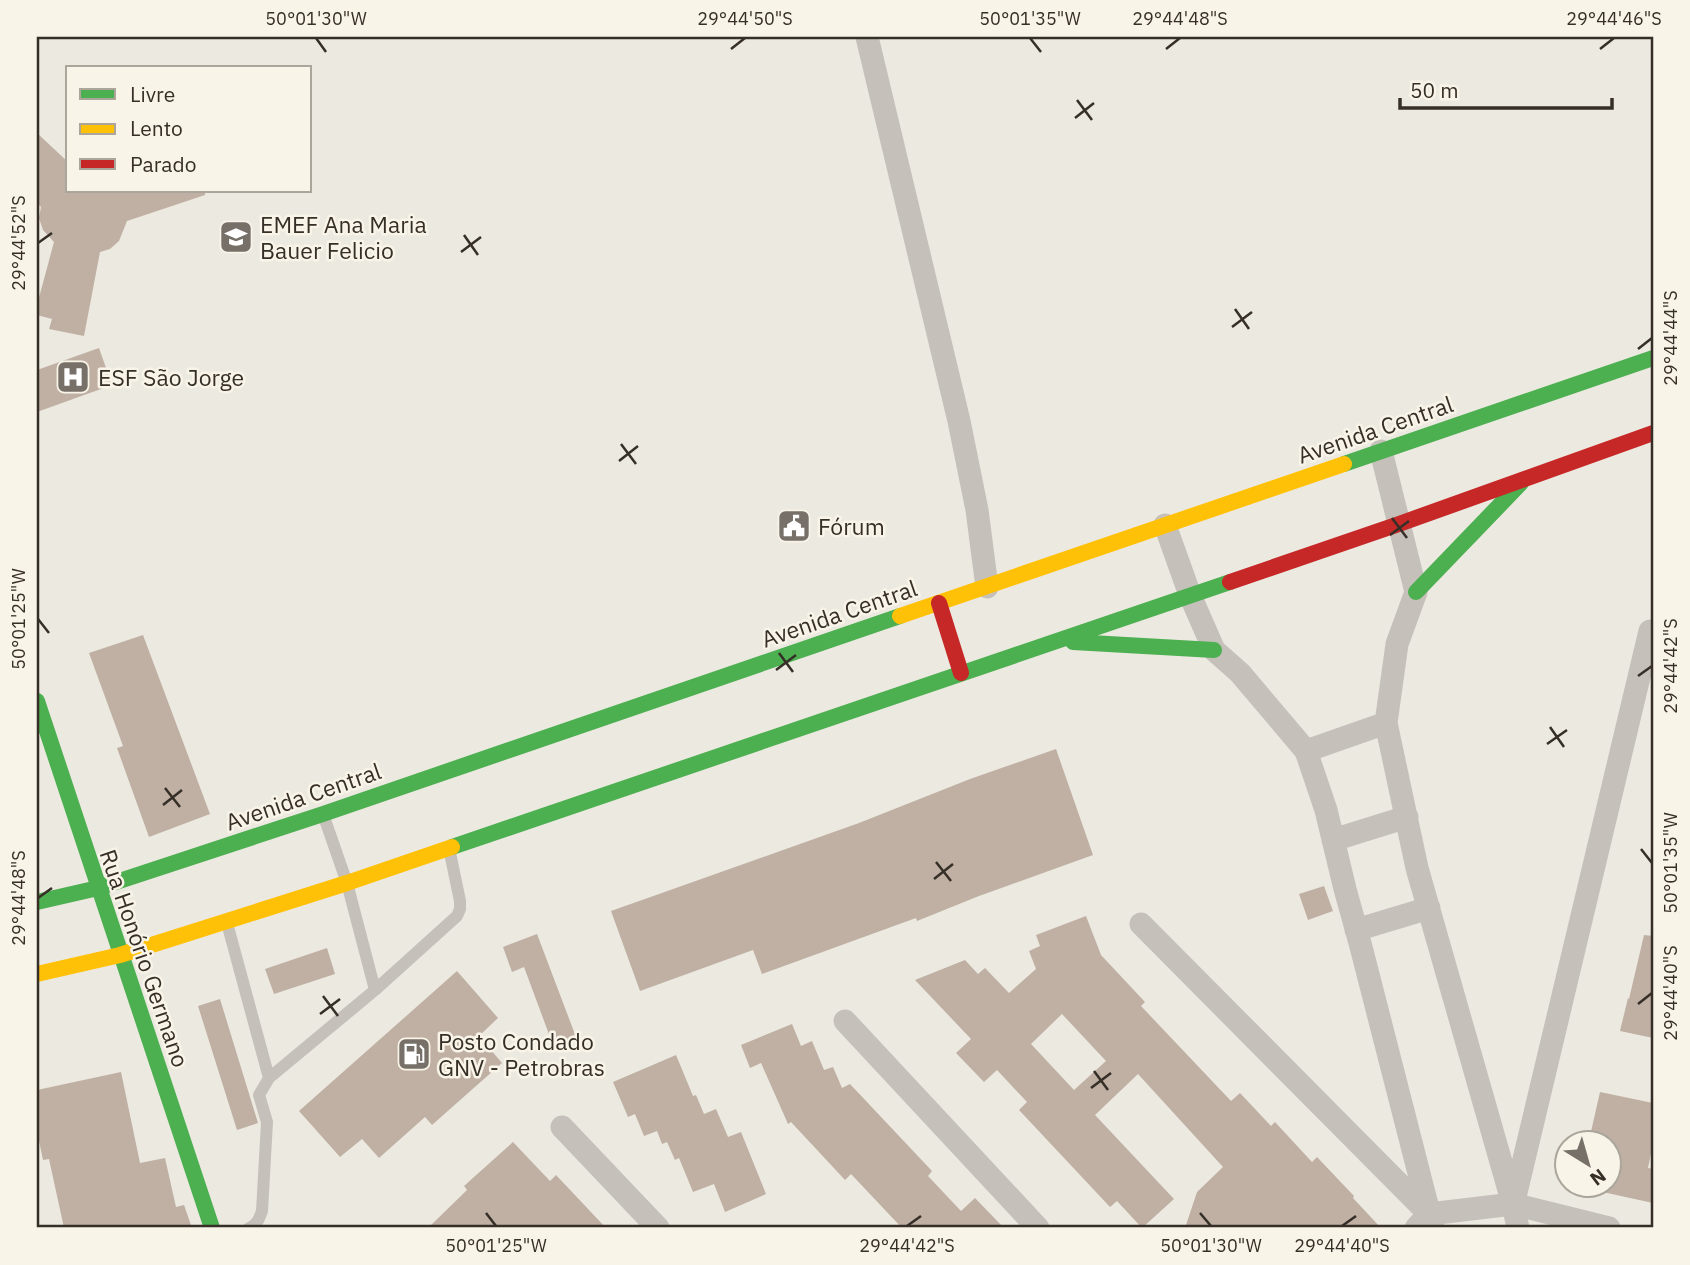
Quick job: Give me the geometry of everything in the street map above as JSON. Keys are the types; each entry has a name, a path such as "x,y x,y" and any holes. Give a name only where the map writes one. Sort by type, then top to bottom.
{"main road":[{"name":"Avenida Central","path":"37,901 98,888 323,814 1653,358"},
{"path":"37,974 120,954 347,883 1399,524 1653,433"},
{"path":"1416,592 1526,478"},
{"path":"939,603 961,673"},
{"path":"1056,641 1214,650"},
{"name":"Rua Honório Germano","path":"37,701 212,1228"}],"street":[{"path":"867,37 959,421 978,510 987,587"},
{"path":"1381,451 1416,592 1397,644 1386,723 1418,868 1518,1228"},
{"path":"1165,525 1190,595 1214,650 1240,673 1306,751 1326,810 1426,1224"},
{"path":"1513,1204 1650,631"},
{"path":"1306,751 1386,723"},
{"path":"1333,840 1407,817"},
{"path":"1356,930 1429,908"},
{"path":"1140,924 1426,1224"},
{"path":"845,1021 1038,1228"},
{"path":"562,1127 658,1228"},
{"path":"1426,1224 1513,1204 1609,1228"}],"lane":[{"path":"323,814 347,883 375,990"},
{"path":"249,1228 259,1220 262,1211 267,1122 259,1095 269,1078 375,990 457,916 460,901 449,848"},
{"path":"227,921 269,1078"}],"building":[{"path":"37,133 66,160 66,192 205,192 205,195 127,221 119,241 110,249 100,252 84,336 49,329 52,319 37,315 37,305 54,242 43,230 39,218 41,207 37,203"},
{"name":"ESF São Jorge","path":"99,348 112,385 37,412 37,370"},
{"path":"143,635 210,814 149,837 117,748 123,746 89,653"},
{"path":"1056,749 1093,855 917,921 916,918 762,974 753,950 640,991 611,911 859,823 970,779"},
{"path":"1324,886 1333,911 1308,920 1299,894"},
{"path":"1086,916 1101,955 1145,1002 1141,1006 1231,1101 1240,1093 1271,1126 1275,1122 1312,1162 1317,1157 1381,1228 1185,1228 1197,1192 1223,1167 1138,1074 1095,1115 1174,1199 1142,1228 1117,1201 1110,1207 1019,1110 1027,1102 997,1070 984,1082 956,1053 971,1039 915,980 965,960 978,974 985,968 1009,993 1036,969 1029,951 1040,946 1036,935","holes":["1062,1014 1106,1061 1074,1090 1031,1044"]},
{"path":"537,934 576,1037 553,1045 524,967 512,972 503,947"},
{"path":"1644,935 1653,936 1653,1038 1620,1031"},
{"path":"327,948 335,974 274,994 265,969"},
{"path":"457,971 498,1018 479,1036 502,1063 432,1125 425,1117 379,1158 362,1139 340,1157 299,1111"},
{"path":"220,999 258,1123 237,1130 198,1006"},
{"path":"792,1024 801,1046 812,1041 824,1070 833,1067 842,1088 850,1084 932,1171 928,1176 961,1211 975,1198 1004,1228 902,1228 851,1174 845,1180 791,1122 788,1124 761,1063 750,1068 741,1045"},
{"path":"676,1055 693,1096 696,1095 704,1114 716,1109 728,1137 741,1132 766,1194 725,1212 714,1184 693,1192 679,1158 675,1160 667,1142 662,1144 657,1131 644,1136 635,1114 628,1117 613,1082"},
{"path":"121,1072 140,1163 165,1158 176,1207 184,1205 192,1228 64,1228 49,1159 43,1160 37,1131 37,1090"},
{"path":"1600,1092 1653,1103 1653,1143 1648,1168 1653,1169 1653,1203 1624,1197 1624,1128 1592,1128"},
{"path":"513,1142 550,1181 556,1175 606,1228 428,1228 467,1190 464,1186"}],"traffic: fast":[{"path":"1344,464 1653,358"},
{"path":"1416,592 1521,483"},
{"path":"452,847 1230,582"},
{"path":"37,902 98,888 323,814 900,616"},
{"path":"1073,642 1214,650"},
{"path":"37,701 212,1228"}],"traffic: slow":[{"path":"900,616 1344,464"},
{"path":"37,974 120,955 452,847"}],"traffic: jam":[{"path":"1230,582 1653,433"},
{"path":"939,603 961,673"}],"place":[{"name":"EMEF Ana Maria Bauer Felicio","path":"236,237"},
{"name":"ESF São Jorge","path":"73,377"},
{"name":"Fórum","path":"794,526"},
{"name":"Posto Condado GNV - Petrobras","path":"414,1054"}]}
